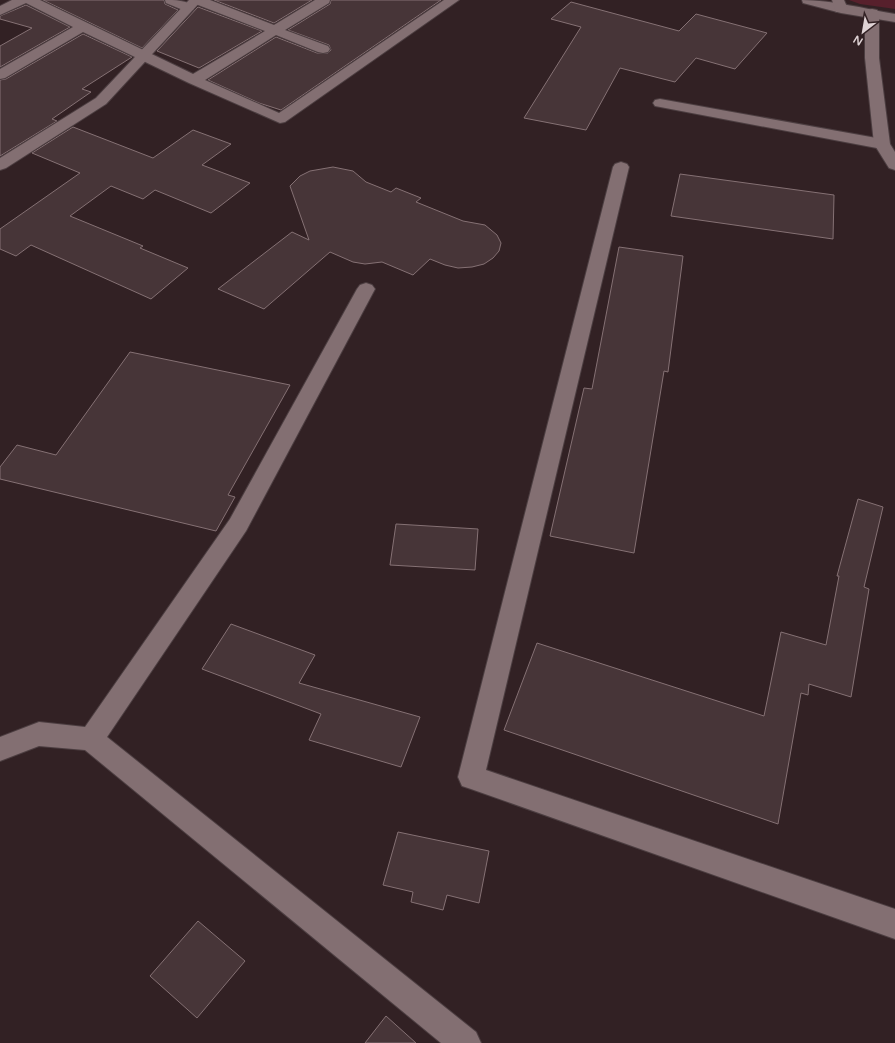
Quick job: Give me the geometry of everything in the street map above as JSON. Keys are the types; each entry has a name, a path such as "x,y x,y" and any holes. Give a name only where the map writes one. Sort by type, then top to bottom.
{"street":[{"path":"0,11 22,0"},
{"path":"30,0 194,80 280,118 453,0"},
{"path":"171,0 194,2 277,30 323,49"},
{"path":"194,80 324,0"},
{"path":"808,0 840,4 872,14 895,18"},
{"path":"0,165 101,101 194,2"},
{"path":"872,14 872,58 882,144 895,165"},
{"path":"0,75 83,27"},
{"path":"660,103 882,144"},
{"path":"621,166 471,777 895,924"},
{"path":"91,739 238,525 366,289"},
{"path":"0,749 39,734 91,739 465,1043"}],"shaded area":[{"path":"849,0 895,0 895,9 860,4"}],"building":[{"path":"43,0 164,0 165,4 178,10 142,48"},
{"path":"214,0 312,0 274,23"},
{"path":"331,0 441,0 281,110 259,103 208,80 276,37 317,53 328,53 331,50 329,45 288,30 330,4"},
{"path":"571,2 679,31 696,14 767,33 735,69 696,58 675,82 620,68 586,130 524,118 581,27 551,19"},
{"path":"26,5 70,27 0,67 0,46 32,28 0,19 0,16"},
{"path":"198,7 262,31 199,68 157,51"},
{"path":"83,34 132,57 82,89 91,92 52,119 57,121 0,156 0,80 6,79"},
{"path":"73,127 153,158 193,130 231,144 202,165 250,183 211,213 155,190 143,199 111,186 70,216 143,246 140,248 188,268 151,299 31,245 16,256 0,249 0,229 80,173 32,153"},
{"path":"333,167 353,171 366,182 391,192 396,188 421,198 416,202 463,221 485,225 497,235 501,243 499,251 493,258 484,264 472,267 458,268 430,259 413,275 382,262 365,264 353,262 330,252 264,309 218,289 292,232 309,240 290,186 300,176 310,171"},
{"path":"680,174 834,195 833,239 671,216"},
{"path":"619,247 683,256 668,372 664,371 634,553 550,536 584,388 592,389"},
{"path":"130,352 290,385 228,495 235,497 216,531 0,479 0,467 17,445 56,455"},
{"path":"858,499 883,507 864,587 869,589 851,697 809,684 808,695 801,693 778,824 504,730 537,643 764,716 781,632 826,645 839,576 837,576"},
{"path":"396,524 478,529 475,570 390,565"},
{"path":"231,624 315,655 299,683 420,717 401,767 309,740 321,714 202,669"},
{"path":"398,832 489,851 479,903 447,895 443,910 411,902 413,892 383,885"},
{"path":"198,921 245,961 197,1018 150,976"},
{"path":"386,1016 416,1043 365,1043"}]}
